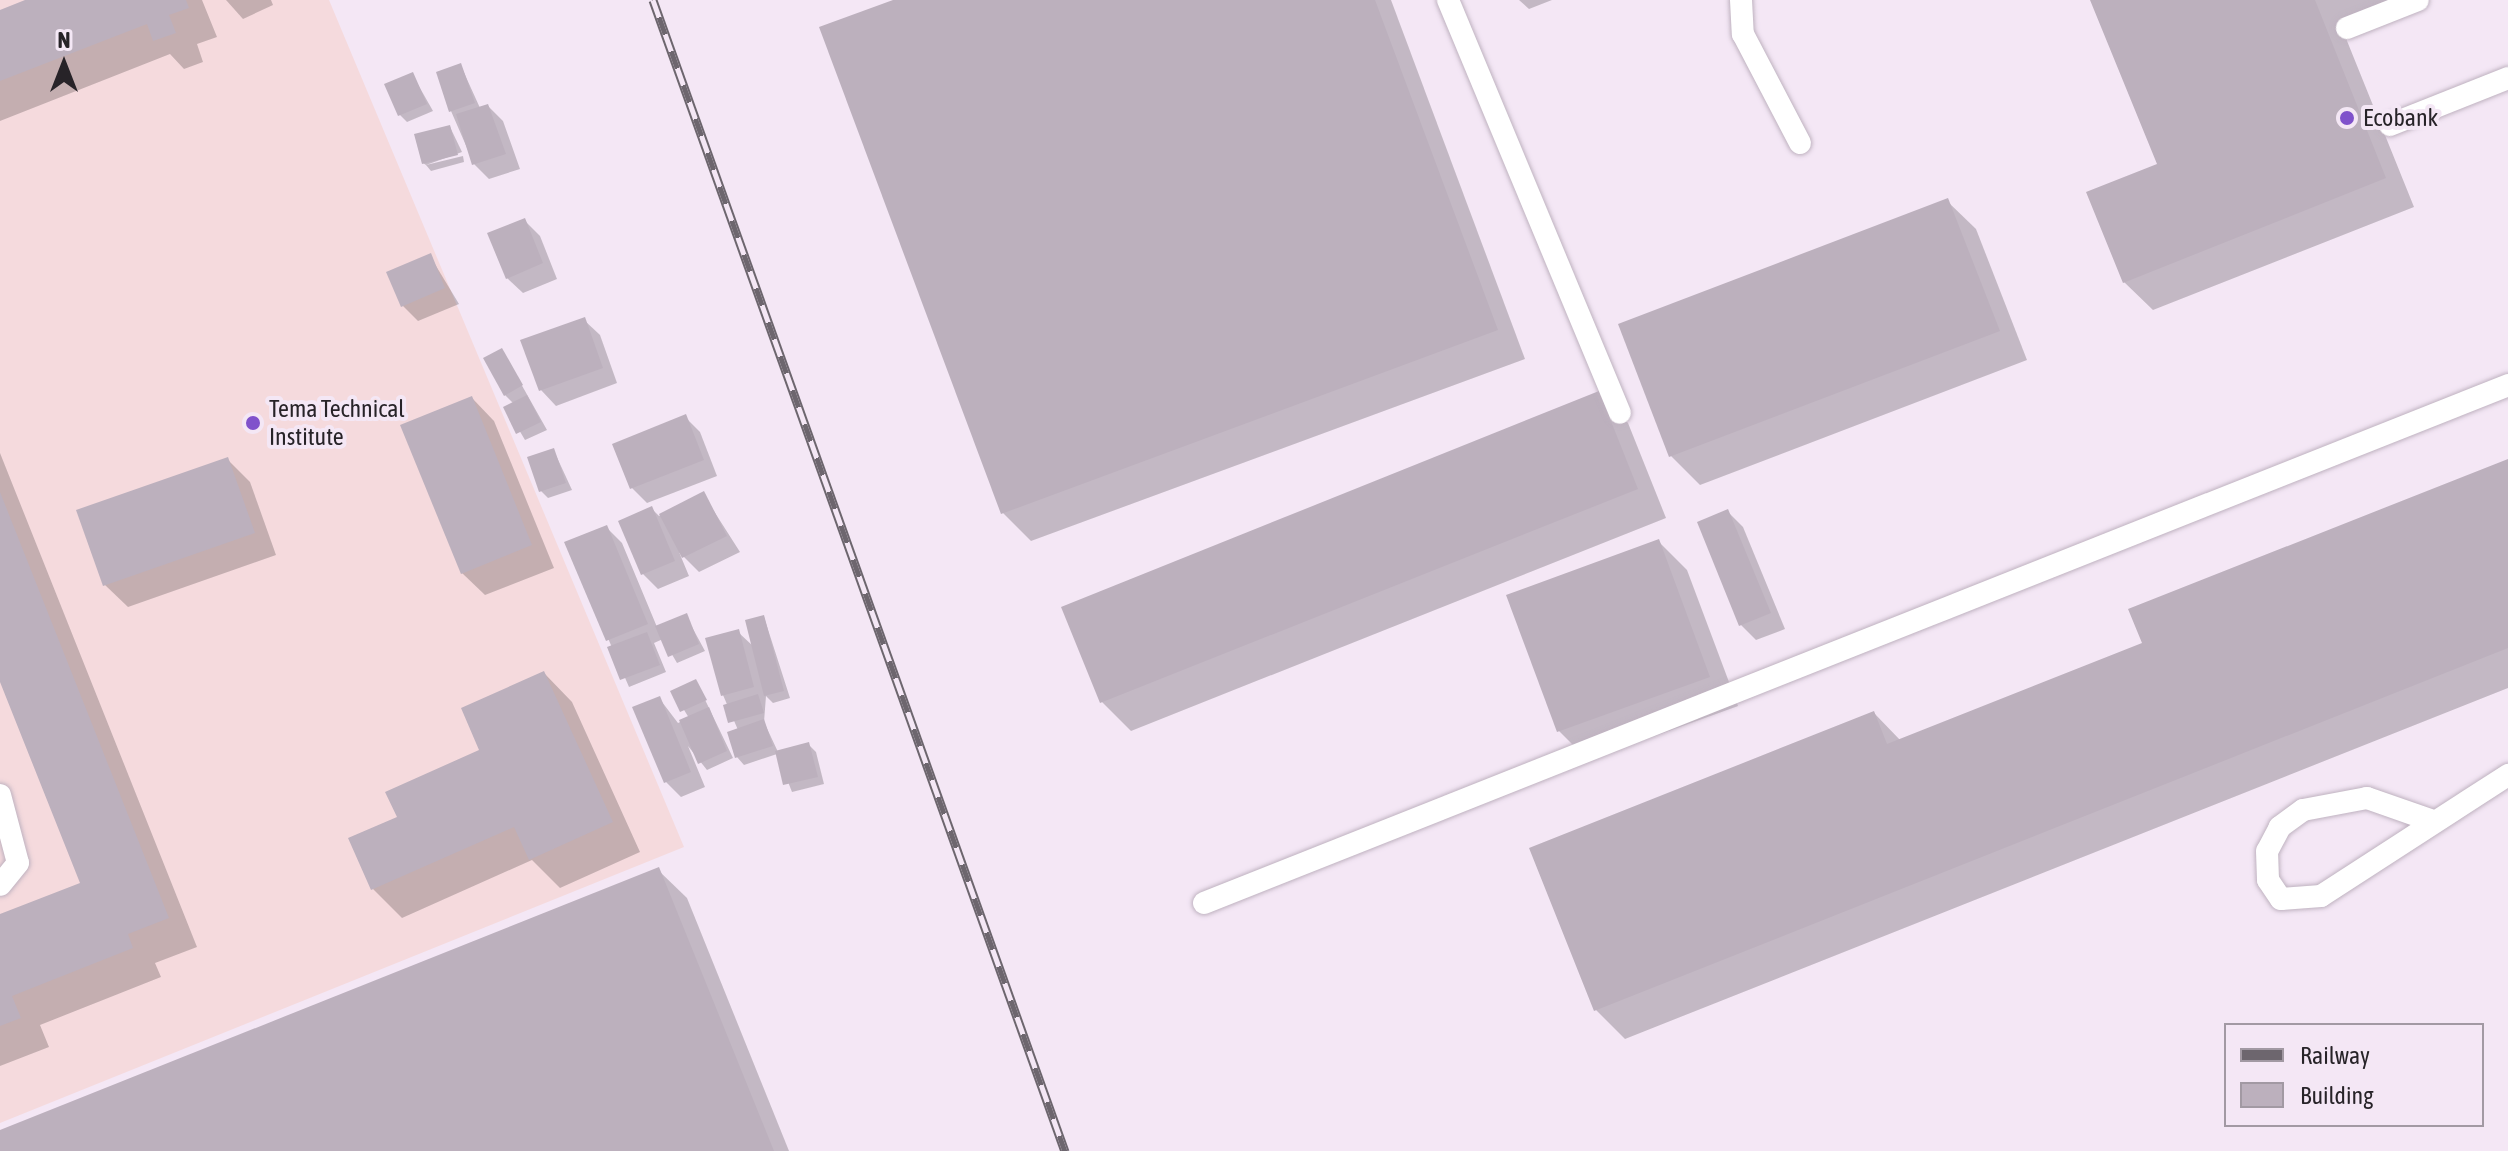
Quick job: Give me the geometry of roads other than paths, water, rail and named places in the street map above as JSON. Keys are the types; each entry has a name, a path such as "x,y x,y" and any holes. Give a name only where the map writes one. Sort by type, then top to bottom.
{"lane":[{"path":"1448,0 1620,413"},
{"path":"1741,0 1743,34 1800,143"},
{"path":"2347,28 2418,0"},
{"path":"2390,125 2508,78"},
{"path":"1204,903 2508,385"},
{"path":"2430,820 2367,798 2303,810 2280,827 2267,851 2268,880 2281,899 2321,896 2430,820 2508,775"},
{"path":"0,795 18,863 0,885"}],"railway":[{"path":"653,0 1065,1151"}],"place":[{"name":"Ecobank","path":"2347,118"},
{"name":"Tema Technical Institute","path":"253,423"}]}
